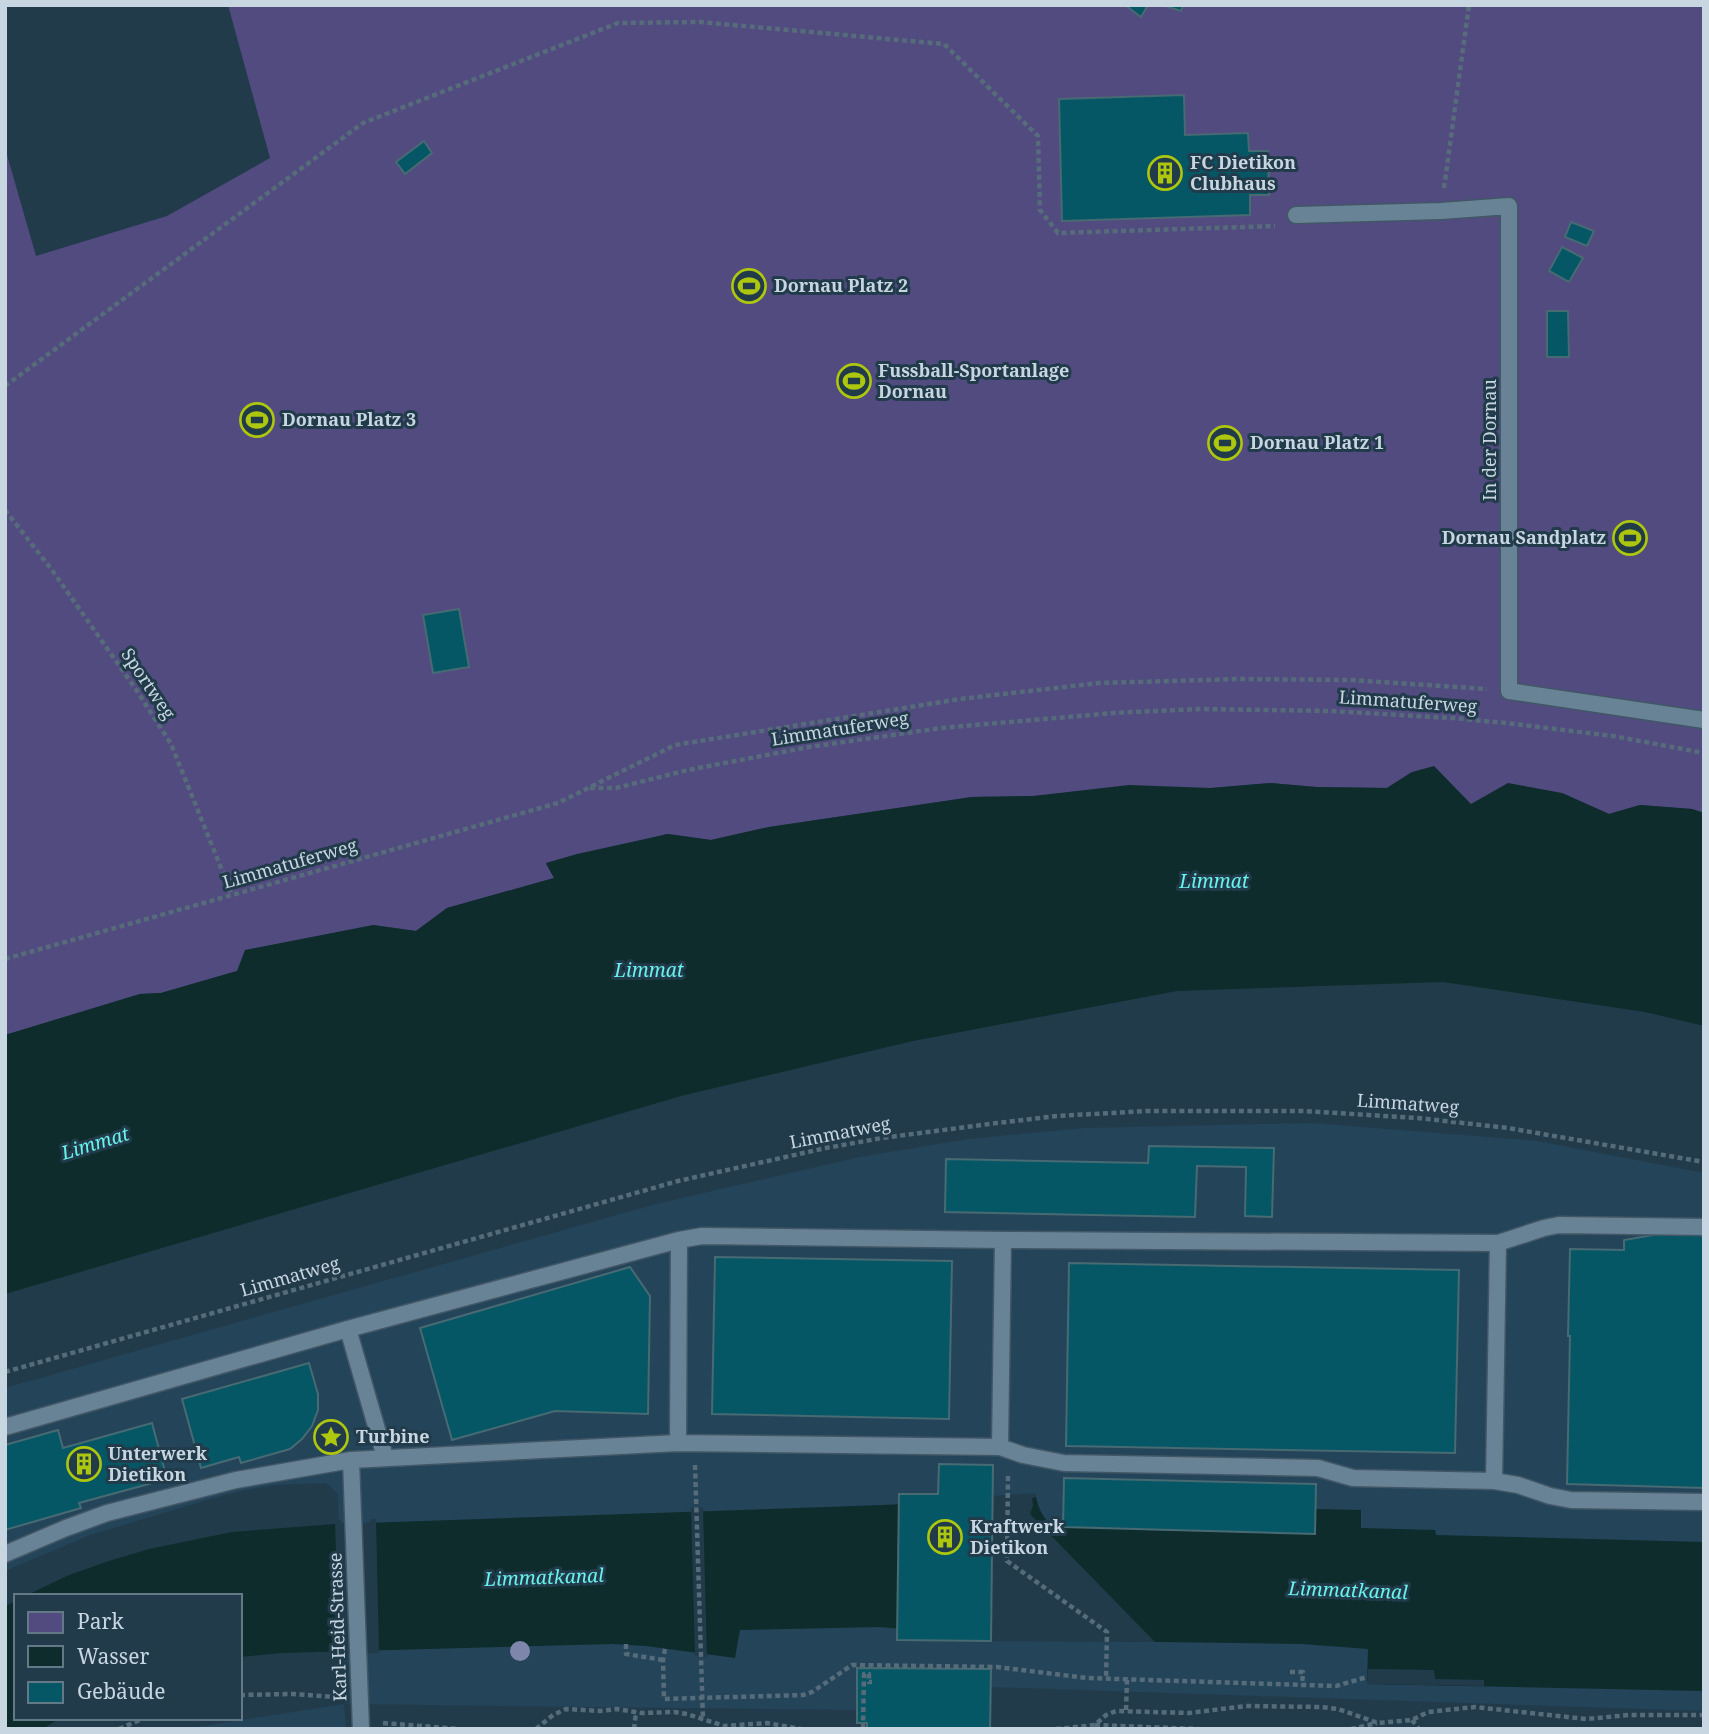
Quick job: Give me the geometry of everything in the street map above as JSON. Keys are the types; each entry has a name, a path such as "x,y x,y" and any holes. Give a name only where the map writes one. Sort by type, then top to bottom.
{"lane":[{"name":"In der Dornau","path":"1296,215 1441,211 1509,206 1509,691"},
{"path":"1509,691 1704,720"},
{"path":"5,1427 348,1329 702,1236 1498,1243 1559,1225 1704,1227"},
{"path":"678,1443 679,1240"},
{"path":"1003,1240 1004,1448"},
{"path":"1494,1480 1498,1243"},
{"path":"348,1329 385,1457"},
{"path":"5,1554 107,1513 236,1480 351,1460 678,1443 1004,1448 1042,1460 1064,1463 1318,1468 1353,1478 1494,1480 1559,1499 1704,1503"},
{"name":"Karl-Heid-Strasse","path":"351,1460 361,1729"}],"path":[{"path":"1441,211 1469,5"},
{"path":"5,386 363,123 618,23 700,22 944,44 1038,136 1040,210 1058,233 1274,227 1296,215"},
{"name":"Sportweg","path":"5,510 52,570 172,744 232,895"},
{"path":"588,788 675,745 960,699 1100,683 1240,679 1351,680 1509,691"},
{"name":"Limmatuferweg","path":"5,959 558,803 588,788 616,788 688,770 796,749 941,727 1200,709 1331,711 1506,723 1613,736 1704,753"},
{"name":"Limmatweg","path":"5,1372 678,1181 826,1148 997,1122 1147,1111 1303,1111 1418,1118 1508,1128 1704,1162"},
{"path":"1004,1448 1007,1560 1107,1633 1106,1679"},
{"path":"696,1494 703,1720"},
{"path":"626,1644 626,1654 663,1660"},
{"path":"665,1649 664,1699 803,1695 812,1692 852,1665 997,1667 1087,1678 1339,1686 1367,1677"},
{"path":"1290,1672 1303,1672 1302,1685"},
{"path":"863,1729 864,1674 869,1674 869,1682 872,1682"},
{"path":"1126,1679 1126,1710"},
{"path":"242,1695 293,1694 381,1699 382,1723 459,1729"},
{"path":"1095,1725 1111,1712 1126,1710 1197,1713 1237,1706 1338,1709 1378,1723"},
{"path":"1351,1729 1412,1720 1424,1713 1475,1707 1576,1719 1629,1715 1704,1715"},
{"path":"536,1729 553,1715 566,1709 674,1712 715,1726 767,1723 802,1729"},
{"path":"634,1729 636,1712"},
{"path":"1576,1719 1576,1729"},
{"path":"119,1729 139,1720"},
{"path":"1412,1720 1419,1729"},
{"path":"1056,1729 1095,1725 1199,1729"}],"shaded area":[{"path":"1311,1123 1537,1141 1704,1173 1704,1711 992,1687 991,1729 867,1729 867,1723 857,1723 856,1710 344,1704 338,1494 326,1483 274,1485 241,1491 90,1535 5,1571 5,1388 656,1204 860,1157 968,1139 1085,1128"},
{"path":"344,1704 346,1729 184,1729"}],"green space":[{"name":"Fussball-Sportanlage Dornau","path":"228,5 1704,5 1704,813 1692,809 1640,805 1609,814 1562,793 1471,805 1412,772 1387,788 1270,783 1211,788 972,797 769,827 711,840 667,834 546,864 554,878 447,908 416,931 373,925 237,971 161,993 140,994 5,1035 5,148 36,256 167,216 270,158"}],"water":[{"name":"Limmat","path":"1434,766 1471,804 1508,783 1562,793 1609,814 1640,805 1692,809 1704,813 1704,1026 1645,1012 1443,982 1177,991 913,1041 681,1096 5,1294 5,1035 140,994 161,993 237,971 245,950 373,925 416,931 447,908 554,878 546,863 668,834 711,840 769,827 972,797 1033,796 1129,785 1211,788 1270,783 1387,788 1412,772"},
{"name":"Limmatkanal","path":"1036,1497 1042,1514 1056,1527 1314,1534 1315,1509 1361,1510 1361,1528 1435,1530 1436,1535 1704,1542 1704,1691 1367,1684 1368,1649 1302,1644 1018,1640 880,1627 740,1630 735,1658 612,1644 282,1653 242,1657 242,1594 29,1594 69,1575 109,1561 149,1549 232,1532 335,1524 883,1505"},
{"path":"14,1602 14,1720 57,1720 43,1729 5,1729 5,1606"}],"pier":[{"path":"1036,1493 1036,1497 1032,1498 1030,1514 1155,1642 991,1641 993,1496"},
{"path":"703,1507 707,1658 695,1656 691,1508"},
{"path":"371,1519 376,1519 379,1653 339,1654 335,1520 341,1520 341,1524 370,1523"},
{"path":"1368,1669 1434,1670 1435,1679 1484,1680 1484,1686 1367,1684"}],"building":[{"path":"1125,5 1148,5 1141,17"},
{"path":"1162,5 1183,5 1181,11"},
{"name":"FC Dietikon Clubhaus","path":"1184,95 1185,135 1248,133 1249,151 1268,151 1269,195 1250,195 1250,215 1062,221 1059,99"},
{"path":"424,141 432,153 405,174 396,162"},
{"path":"1571,222 1594,231 1587,246 1565,237"},
{"path":"1562,247 1583,258 1569,282 1549,271"},
{"path":"1547,311 1568,311 1569,357 1547,357"},
{"path":"459,609 469,667 433,673 423,615"},
{"path":"1149,1146 1274,1148 1272,1217 1245,1216 1246,1167 1197,1166 1195,1217 945,1212 946,1159 1148,1163"},
{"path":"1676,1231 1704,1231 1704,1488 1567,1484 1570,1249 1624,1250 1624,1240"},
{"path":"715,1257 952,1261 949,1419 712,1414"},
{"path":"1069,1263 1459,1270 1455,1453 1066,1446"},
{"path":"630,1267 650,1296 648,1414 555,1411 452,1440 420,1328"},
{"path":"309,1363 318,1394 318,1410 312,1426 302,1439 290,1449 241,1463 239,1457 201,1468 182,1399"},
{"name":"Unterwerk Dietikon","path":"152,1423 167,1479 79,1503 81,1508 5,1530 5,1445 58,1430 63,1448"},
{"name":"Kraftwerk Dietikon","path":"939,1464 993,1465 991,1641 897,1640 899,1494 938,1494"},
{"path":"1064,1478 1316,1484 1315,1534 1063,1527"},
{"path":"857,1668 991,1669 990,1729 867,1729 867,1723 857,1723"}],"place":[{"name":"FC Dietikon Clubhaus","path":"1165,173"},
{"name":"Dornau Platz 2","path":"749,286"},
{"name":"Fussball-Sportanlage Dornau","path":"854,381"},
{"name":"Dornau Platz 3","path":"257,420"},
{"name":"Dornau Platz 1","path":"1225,443"},
{"name":"Dornau Sandplatz","path":"1630,538"},
{"name":"Turbine","path":"331,1437"},
{"name":"Unterwerk Dietikon","path":"84,1464"},
{"name":"Kraftwerk Dietikon","path":"945,1537"}]}
